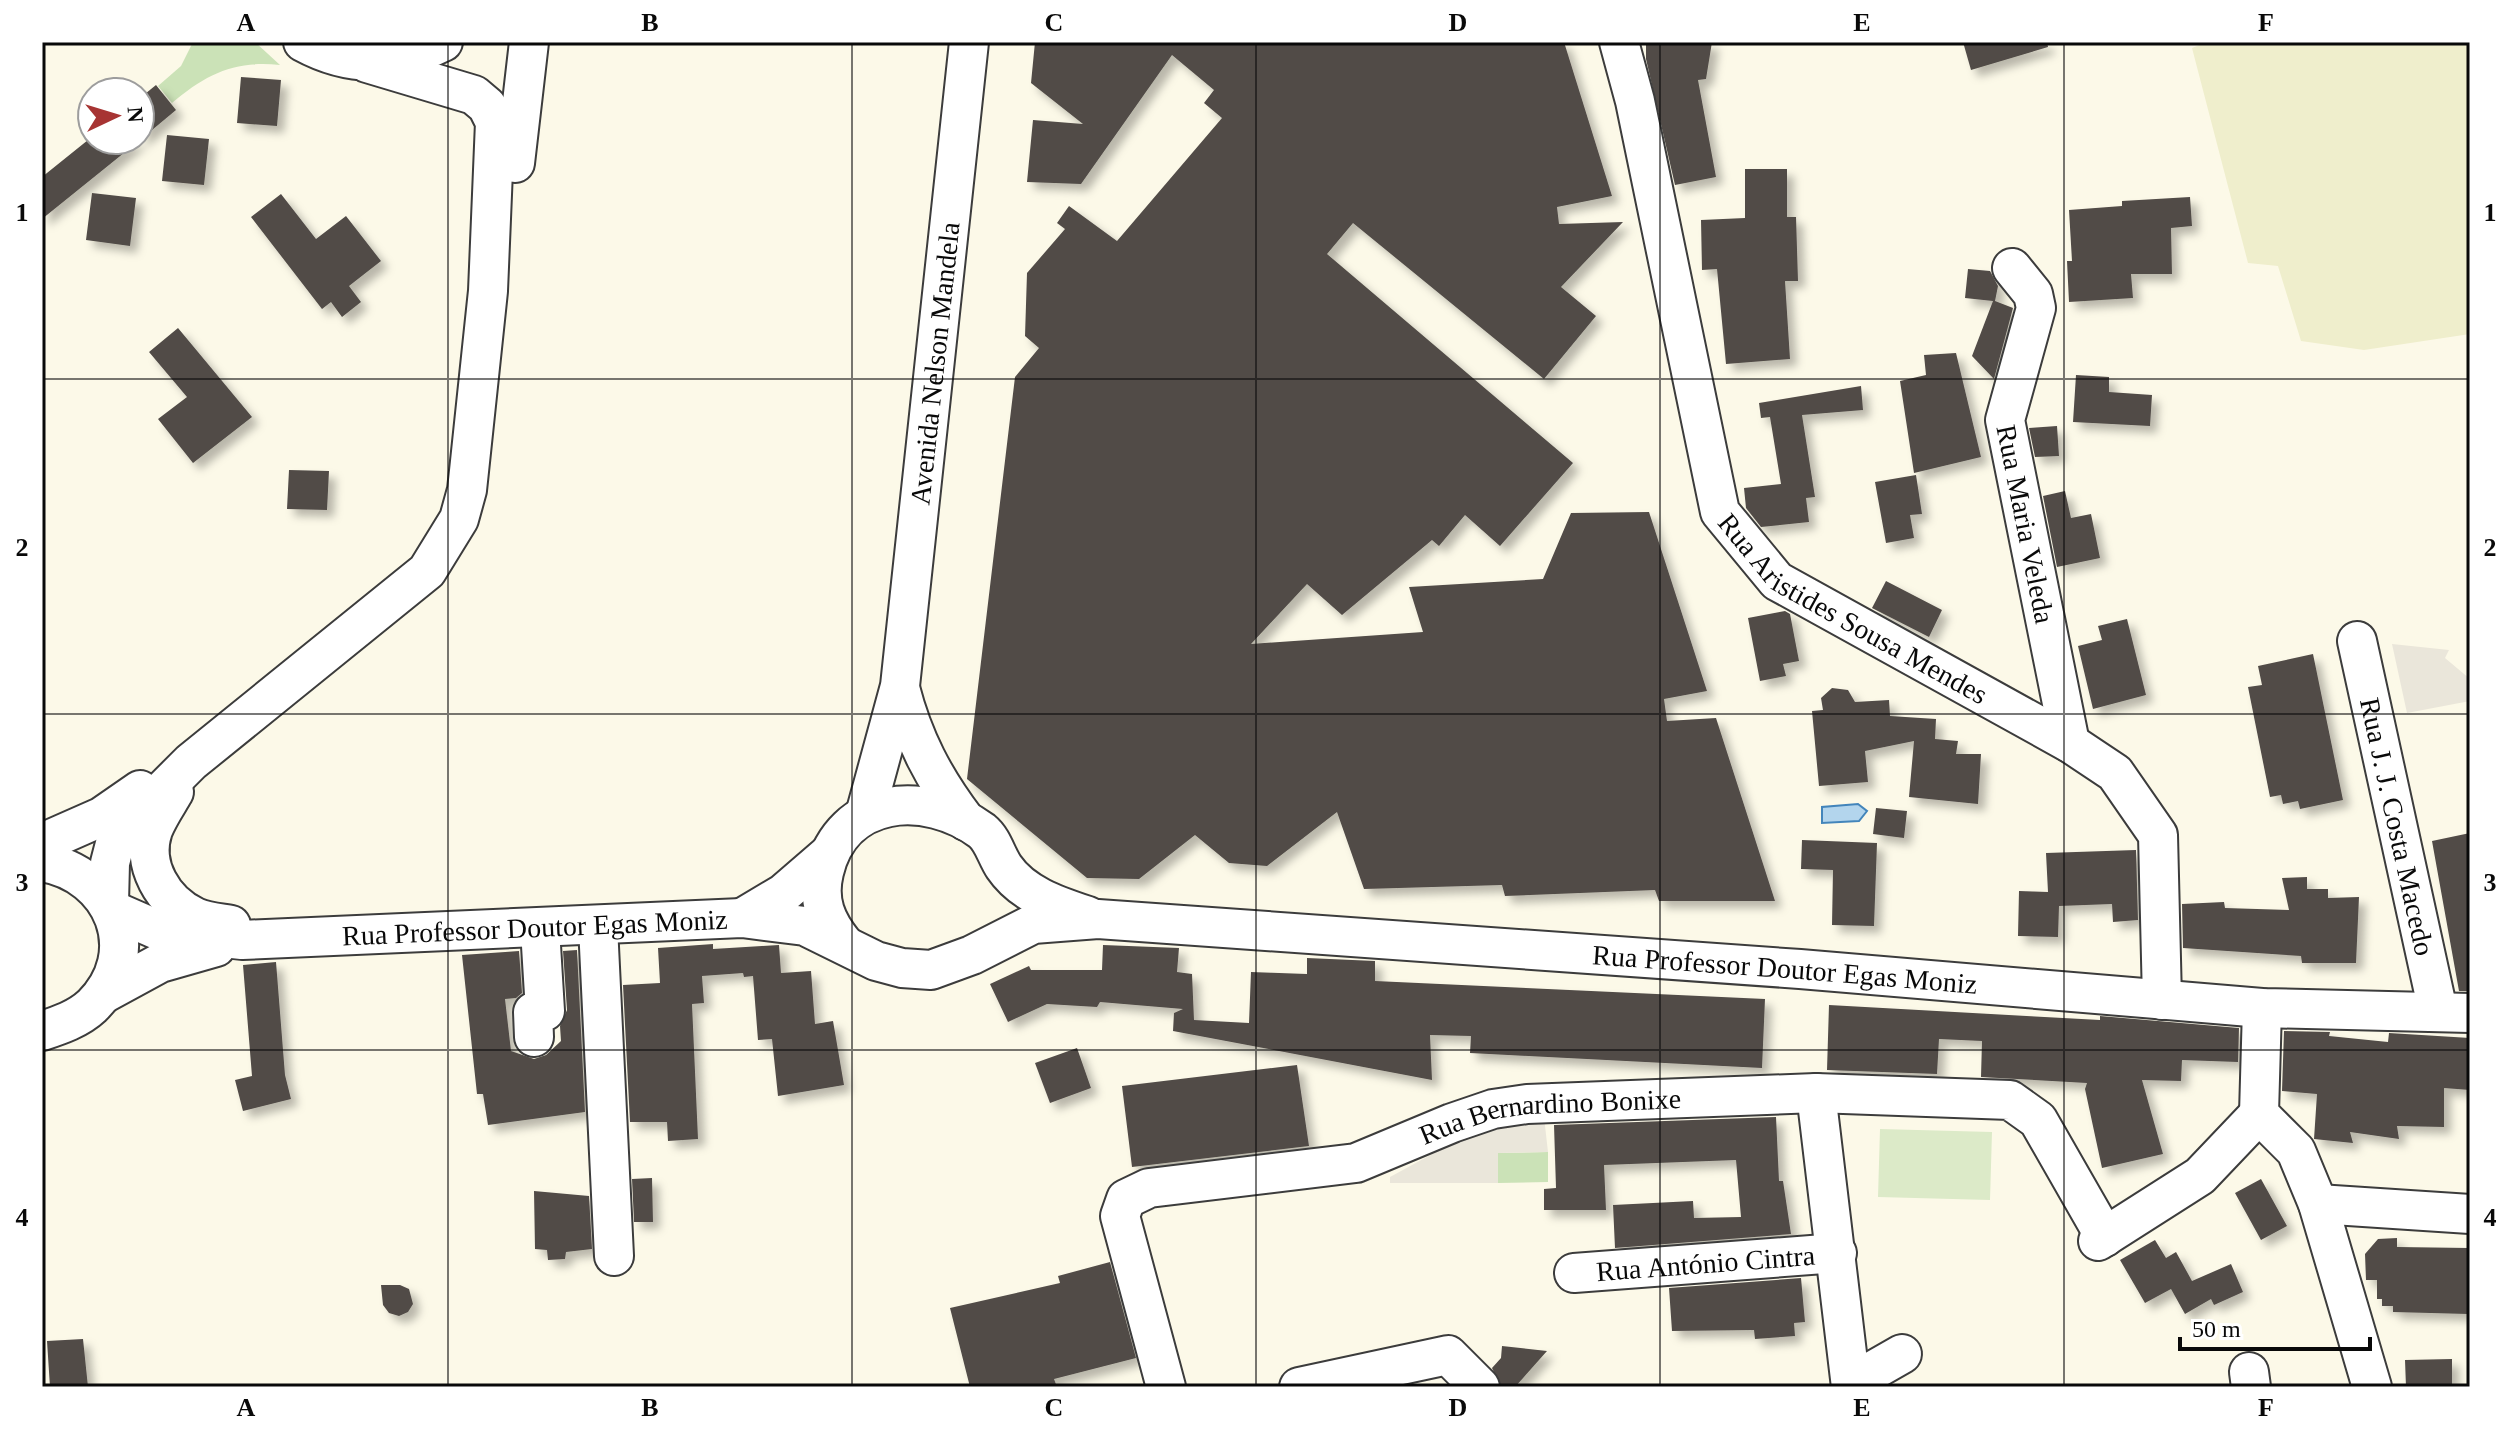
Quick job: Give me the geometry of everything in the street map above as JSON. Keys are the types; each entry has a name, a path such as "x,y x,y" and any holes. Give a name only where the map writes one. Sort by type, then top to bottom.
{"street":[{"path":"42,1031 65,1024 90,1009 103,994 115,970 119,942 111,906 110,863 117,836 191,762 427,571 445,547 459,519 467,490 488,291 497,137 487,106 474,95 454,87 415,80 367,63 325,54 303,42"},
{"path":"367,63 419,54 443,42"},
{"path":"488,291 511,196 529,42"},
{"name":"Avenida Nelson Mandela","path":"900,686 969,42"},
{"name":"Rua Aristides Sousa Mendes","path":"1619,42 1635,101 1720,512 1777,581 2070,743 2115,773 2158,835 2162,1000"},
{"name":"Rua Maria Veleda","path":"2012,268 2033,294 2036,308 2005,420 2070,743"},
{"name":"Rua J. J. Costa Macedo","path":"2357,641 2454,1012"},
{"path":"866,811 900,686"},
{"path":"900,686 911,729 936,781 966,821"},
{"path":"42,843 101,817 130,796 191,762"},
{"path":"191,762 153,831 150,854 154,875 162,892 196,918 289,938"},
{"path":"897,805 920,807 966,821 985,833 1004,867 1047,902 1098,919 1033,924 972,955 931,970 902,968 876,961 844,944 827,923 820,888 828,855 839,836 866,811 897,805"},
{"path":"742,918 784,893 828,855"},
{"path":"42,862 59,865 84,877 111,906 160,931 242,940 289,938"},
{"path":"972,955 999,920 1005,900 1004,867"},
{"name":"Rua Professor Doutor Egas Moniz","path":"289,938 742,918 805,926 844,944"},
{"name":"Rua Professor Doutor Egas Moniz","path":"1098,919 1800,969 2262,1008 2454,1012"},
{"path":"598,926 614,1256"},
{"path":"534,1037 533,1012 545,1011 540,929"},
{"path":"103,994 160,963 242,940"},
{"path":"2262,1008 2259,1114 2296,1151 2318,1204 2372,1387"},
{"path":"1816,1093 1852,1387"},
{"name":"Rua Bernardino Bonixe","path":"1166,1387 1120,1216 1126,1199 1149,1188 1356,1163 1452,1123 1516,1106 1816,1093 2010,1100 2038,1120 2102,1239 2200,1176 2259,1114"},
{"path":"2318,1204 2470,1214"},
{"name":"Rua António Cintra","path":"1574,1273 1837,1253"},
{"path":"1852,1387 1867,1374 1902,1354"},
{"path":"1313,1386 1448,1355 1480,1387"}],"green space":[{"path":"193,42 255,42 280,65 249,65 222,71 197,84 172,103 158,86 181,66"},
{"path":"2207,42 2470,42 2470,334 2364,350 2301,341 2278,266 2248,263 2192,48"},
{"path":"1880,1129 1992,1132 1990,1200 1878,1197"},
{"path":"1548,1152 1548,1182 1498,1183 1498,1153"}],"shaded area":[{"path":"2392,644 2449,650 2445,658 2470,679 2470,701 2407,713"},
{"path":"1544,1117 1548,1152 1498,1153 1498,1183 1390,1183 1390,1177 1436,1152 1482,1133"}],"water":[{"path":"1858,804 1867,811 1859,821 1822,823 1822,807"}],"building":[{"path":"1035,42 1564,42 1612,196 1557,207 1559,224 1623,222 1561,287 1596,316 1544,379 1353,223 1327,254 1573,463 1500,546 1465,515 1439,546 1432,540 1342,615 1307,584 1251,644 1423,632 1409,587 1543,579 1571,513 1649,512 1707,691 1664,699 1667,721 1716,718 1775,901 1659,901 1655,890 1505,896 1502,885 1364,889 1337,812 1267,866 1229,863 1195,835 1139,879 1087,878 967,779 1015,377 1039,348 1025,336 1027,273 1065,229 1057,223 1069,206 1117,241 1222,118 1204,103 1214,90 1172,55 1081,184 1027,182 1033,120 1083,124 1031,83"},
{"path":"1646,42 1712,42 1706,79 1698,80 1716,177 1675,185 1646,59"},
{"path":"1963,42 2047,42 2048,47 1971,70"},
{"path":"241,77 281,80 277,126 237,123"},
{"path":"156,85 176,110 156,127"},
{"path":"167,135 209,139 204,185 162,181"},
{"path":"76,150 76,156 120,156 42,219 42,177"},
{"path":"1745,169 1787,169 1787,217 1796,217 1798,281 1785,281 1790,359 1726,364 1717,269 1702,270 1701,220 1745,218"},
{"path":"92,193 136,198 130,246 86,240"},
{"path":"281,194 316,239 346,216 381,261 349,286 361,302 342,317 331,302 322,309 251,217"},
{"path":"2190,197 2192,226 2171,228 2172,274 2131,274 2133,298 2069,302 2067,261 2072,261 2069,210 2122,206 2122,201"},
{"path":"1968,269 1990,271 1998,286 1995,301 2013,308 1994,379 1972,356 1993,301 1965,298"},
{"path":"178,328 252,417 193,463 158,419 187,397 149,352"},
{"path":"1956,353 1981,457 1914,473 1900,381 1926,375 1924,355"},
{"path":"2076,375 2109,377 2109,392 2152,395 2150,426 2073,422"},
{"path":"1861,386 1863,410 1802,415 1815,497 1806,498 1809,522 1761,527 1746,508 1744,488 1781,484 1770,417 1761,418 1759,403"},
{"path":"2057,426 2059,456 2035,457 2029,428"},
{"path":"289,470 329,471 327,510 287,509"},
{"path":"1916,475 1922,514 1910,515 1914,538 1886,543 1875,482"},
{"path":"2065,491 2071,518 2091,514 2100,558 2057,567 2043,496"},
{"path":"1886,581 1942,610 1929,637 1872,608"},
{"path":"1785,611 1790,614 1799,661 1783,664 1786,676 1760,681 1748,618"},
{"path":"2127,619 2146,695 2093,709 2078,646 2102,640 2098,626"},
{"path":"2313,654 2343,800 2300,809 2298,801 2283,804 2281,795 2270,797 2248,687 2262,685 2258,666"},
{"path":"1832,688 1848,690 1855,702 1889,700 1890,716 1936,719 1935,739 1958,741 1956,754 1981,754 1978,804 1909,797 1914,741 1865,751 1868,782 1819,786 1812,711 1823,710 1821,698"},
{"path":"1876,808 1907,811 1904,838 1873,834"},
{"path":"2470,833 2470,991 2459,991 2432,841"},
{"path":"1802,840 1877,843 1874,926 1832,925 1833,870 1801,869"},
{"path":"2136,850 2138,920 2113,922 2112,904 2059,906 2058,937 2018,936 2019,891 2048,892 2046,853"},
{"path":"2307,877 2307,889 2328,889 2328,898 2359,897 2356,963 2302,963 2301,956 2183,948 2182,904 2224,902 2225,908 2289,910 2282,878"},
{"path":"713,944 713,949 779,945 781,973 811,971 815,1024 833,1021 844,1085 778,1096 772,1039 758,1040 753,976 744,977 743,973 702,976 704,1003 692,1004 698,1139 668,1141 667,1122 630,1122 623,985 660,983 658,948"},
{"path":"1103,945 1179,948 1177,972 1192,974 1194,1020 1249,1023 1251,972 1307,974 1307,958 1375,961 1375,981 1765,999 1762,1068 1470,1053 1471,1036 1430,1035 1432,1080 1173,1031 1174,1013 1183,1009 1100,1002 1097,1007 1047,1004 1008,1022 990,984 1029,966 1031,970 1102,970"},
{"path":"577,950 585,1112 488,1125 483,1094 477,1094 462,955 519,951 522,993 516,998 505,999 511,1051 534,1059 546,1055 561,1041 560,1026 567,1010 563,951"},
{"path":"276,962 285,1075 291,1099 243,1111 235,1080 252,1076 243,965"},
{"path":"1829,1005 2100,1020 2100,1016 2239,1028 2238,1062 2182,1060 2181,1081 2142,1080 2163,1154 2102,1168 2085,1089 2087,1083 1981,1077 1982,1041 1939,1039 1937,1074 1827,1070"},
{"path":"2284,1031 2330,1032 2329,1036 2388,1042 2389,1033 2470,1038 2470,1090 2444,1088 2444,1127 2397,1126 2399,1139 2350,1132 2353,1143 2314,1139 2317,1094 2282,1091"},
{"path":"1077,1048 1091,1088 1050,1103 1035,1063"},
{"path":"1297,1065 1309,1146 1132,1167 1122,1086"},
{"path":"1776,1117 1779,1181 1783,1181 1791,1234 1615,1248 1613,1205 1693,1201 1694,1218 1741,1217 1736,1160 1604,1165 1606,1210 1544,1210 1544,1189 1556,1188 1554,1125"},
{"path":"652,1178 653,1222 634,1222 632,1179"},
{"path":"2261,1179 2287,1226 2261,1240 2235,1193"},
{"path":"534,1191 589,1196 592,1249 566,1252 565,1259 548,1260 547,1250 535,1249"},
{"path":"2397,1238 2397,1247 2469,1248 2468,1314 2393,1312 2393,1306 2382,1306 2382,1299 2377,1299 2377,1280 2366,1280 2365,1254 2378,1239"},
{"path":"2155,1240 2166,1258 2176,1252 2192,1281 2231,1264 2243,1292 2214,1305 2211,1299 2185,1314 2171,1289 2145,1303 2120,1260"},
{"path":"1110,1262 1136,1358 1054,1379 1057,1387 970,1387 950,1308 1060,1283 1058,1276"},
{"path":"1801,1278 1805,1322 1794,1323 1795,1336 1755,1339 1754,1330 1672,1331 1669,1288"},
{"path":"381,1285 400,1285 409,1289 413,1304 408,1312 399,1316 389,1313 383,1305"},
{"path":"83,1339 88,1387 50,1387 47,1341"},
{"path":"1502,1346 1547,1351 1515,1387 1501,1387 1492,1368 1501,1358"},
{"path":"2452,1359 2452,1387 2406,1387 2405,1360"}]}
